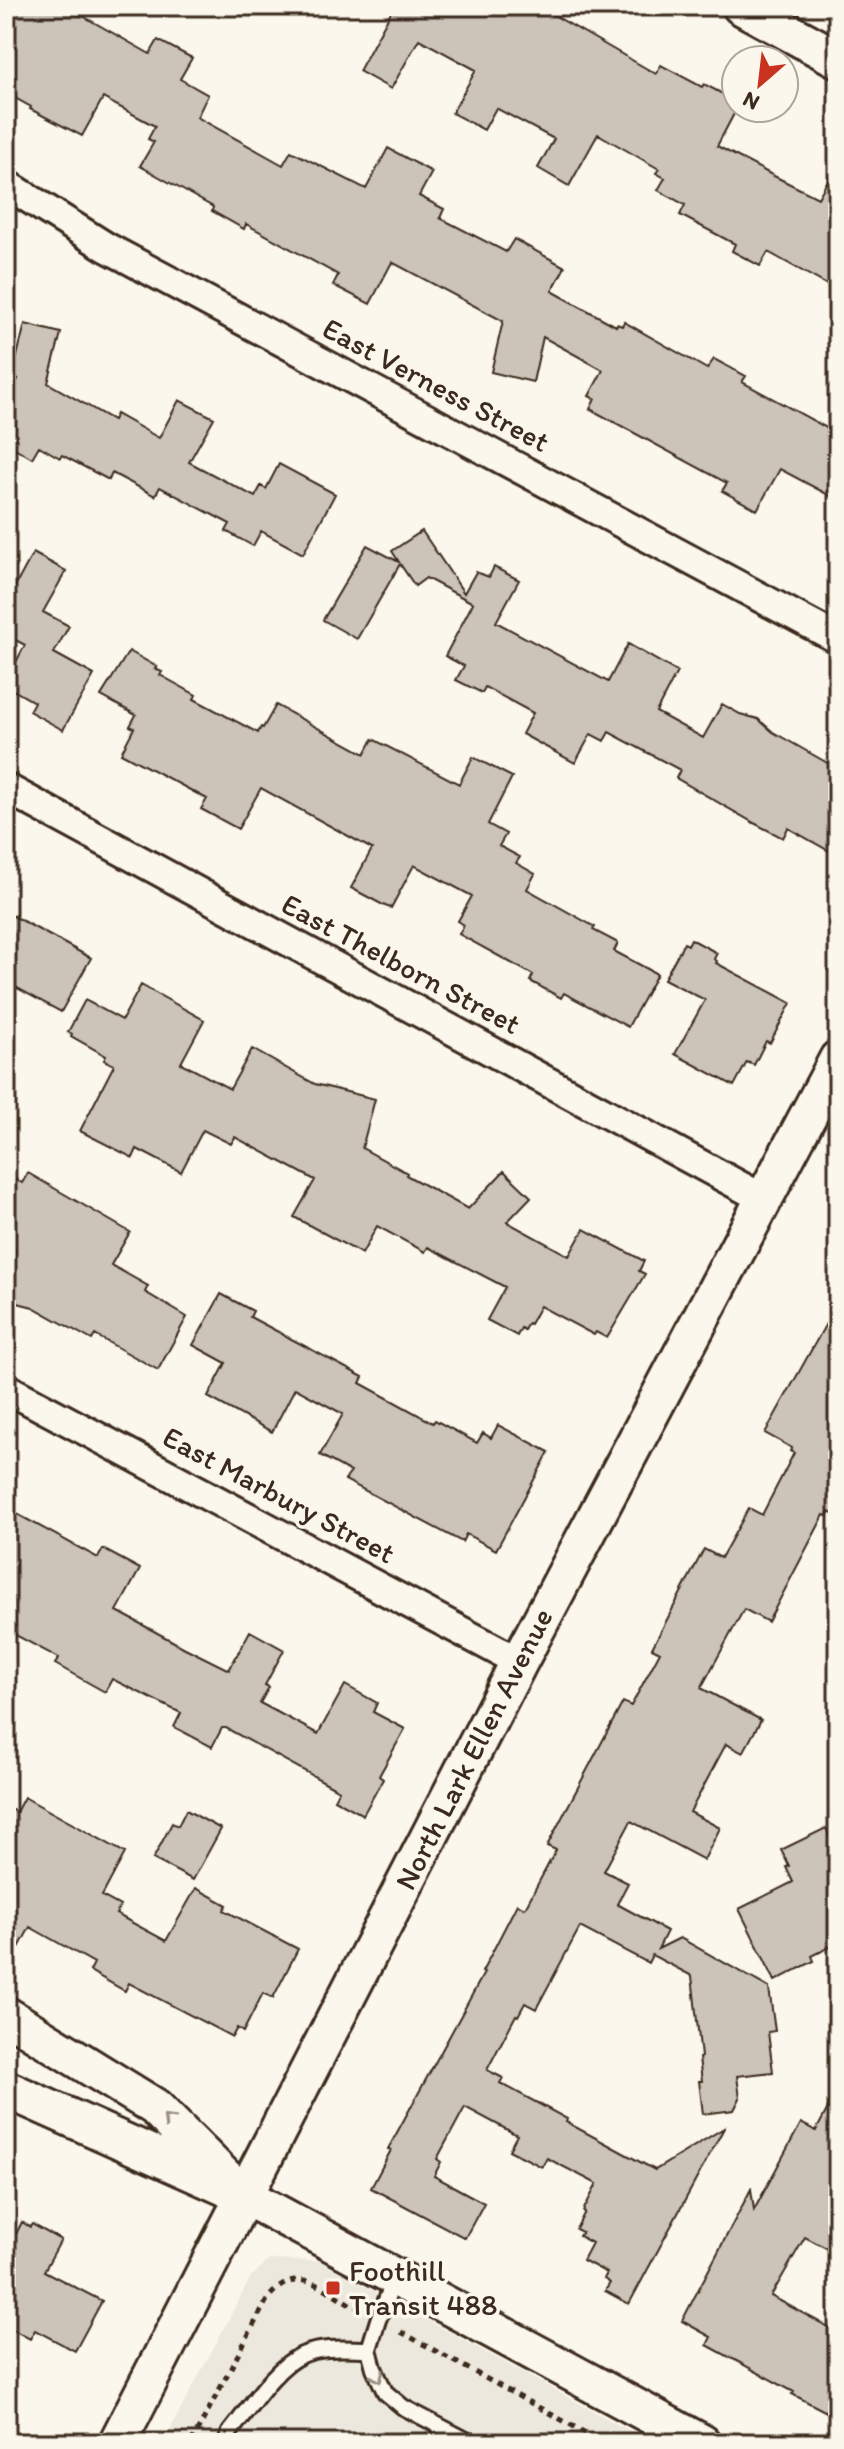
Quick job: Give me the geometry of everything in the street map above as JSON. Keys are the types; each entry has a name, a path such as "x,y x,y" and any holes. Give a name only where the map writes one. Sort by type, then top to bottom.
{"street":[{"path":"741,6 838,59"},
{"name":"East Verness Street","path":"6,184 106,247 838,639"},
{"name":"East Thelborn Street","path":"6,788 764,1199"},
{"name":"North Lark Ellen Avenue","path":"117,2443 519,1662 838,1059"},
{"name":"East Marbury Street","path":"6,1388 519,1662"},
{"path":"6,2015 155,2107 243,2195"},
{"path":"6,2089 243,2195 702,2443"}],"lane":[{"path":"396,2277 369,2349 374,2368 385,2392 403,2407 472,2443"},
{"path":"226,2443 230,2432 279,2371 300,2355 326,2349 369,2349"}],"shaded area":[{"path":"269,2260 319,2261 652,2443 163,2443 251,2277"}],"building":[{"path":"6,6 65,6 150,54 158,40 192,58 180,79 208,95 197,117 283,165 291,151 366,189 388,148 432,172 419,196 444,209 440,218 506,252 514,239 565,267 552,291 616,326 622,326 624,322 707,369 714,359 746,376 742,382 838,434 838,500 780,469 757,510 722,491 727,483 590,409 595,399 589,396 603,370 543,337 533,382 491,372 503,321 392,262 370,304 333,285 338,275 246,224 244,229 212,211 213,207 140,166 154,142 148,139 155,126 103,98 82,136 30,109 6,93"},
{"path":"394,6 538,6 656,74 661,65 702,87 704,84 720,92 720,124 729,124 717,146 774,176 818,198 838,162 838,291 768,252 760,266 732,251 735,244 680,215 685,205 658,190 665,178 656,173 659,169 598,134 569,186 538,168 554,139 496,108 484,130 452,113 476,70 419,39 391,89 359,71"},
{"path":"25,324 61,333 48,383 113,420 116,414 159,438 179,400 214,418 189,462 255,497 261,486 266,489 279,464 335,494 303,554 261,531 253,546 226,531 230,524 160,487 155,496 112,473 109,480 39,446 32,458 6,443 6,400 18,379 12,376"},
{"path":"422,531 464,593 476,572 489,577 494,567 519,580 496,622 608,682 628,644 677,672 656,712 703,738 722,704 758,719 773,732 838,769 838,856 788,828 783,838 754,823 676,778 680,770 609,732 604,741 591,734 575,763 522,734 533,713 485,687 482,693 456,680 464,666 445,656 473,603 426,578 415,586 400,564 357,639 323,620 367,545 399,562 392,551"},
{"path":"33,553 66,571 43,612 69,626 54,653 94,675 63,730 29,711 34,702 6,686 25,645 6,635 6,603"},
{"path":"129,651 157,667 155,669 162,672 160,675 196,695 194,699 258,733 276,705 365,754 373,739 459,784 473,757 512,777 488,824 506,834 499,846 520,857 516,863 535,874 527,889 595,927 593,930 618,943 614,951 657,974 628,1027 564,993 561,998 530,981 533,975 459,934 464,925 458,921 472,896 414,865 391,908 385,906 351,888 372,849 261,788 238,829 201,809 207,799 121,753 134,728 130,726 136,715 101,696"},
{"path":"6,912 91,958 61,1012 6,982"},
{"path":"691,939 717,953 716,963 791,1003 770,1043 766,1041 754,1065 747,1062 734,1086 675,1054 705,1000 664,979 684,943 688,945"},
{"path":"141,985 204,1020 181,1063 230,1089 252,1049 315,1084 375,1099 362,1148 406,1175 468,1209 504,1171 531,1197 507,1222 569,1256 584,1229 644,1261 639,1271 645,1274 607,1338 596,1332 594,1335 540,1306 530,1324 524,1330 521,1328 517,1336 487,1320 505,1287 428,1247 425,1252 377,1226 362,1254 294,1217 315,1180 235,1137 231,1144 203,1130 181,1172 137,1149 133,1158 80,1131 114,1065 104,1060 106,1056 68,1032 85,1000 122,1020"},
{"path":"28,1173 130,1232 111,1265 148,1286 145,1292 187,1317 158,1370 95,1335 92,1340 33,1307 6,1300 15,1250 6,1245 6,1174 22,1183"},
{"path":"221,1294 253,1311 250,1317 363,1377 360,1383 433,1423 435,1420 477,1443 483,1433 491,1438 498,1425 549,1452 496,1550 466,1534 462,1542 345,1480 351,1472 320,1455 343,1414 295,1388 272,1432 208,1397 226,1363 193,1345"},
{"path":"838,1302 838,1517 829,1512 827,1516 824,1515 768,1622 744,1609 701,1688 761,1720 743,1753 726,1744 690,1812 720,1828 704,1860 631,1821 604,1871 628,1883 617,1904 667,1931 658,1949 680,1938 769,1988 775,2031 768,2032 773,2072 737,2076 740,2098 734,2110 703,2114 699,2081 702,2081 701,2057 692,1976 652,1955 648,1963 580,1927 536,2009 525,2003 487,2070 503,2078 500,2083 655,2170 724,2128 629,2304 605,2291 610,2283 604,2279 607,2273 583,2260 592,2243 579,2236 582,2232 576,2229 597,2184 547,2158 542,2167 509,2150 517,2135 465,2107 437,2159 441,2162 434,2176 484,2203 465,2238 371,2188 391,2150 388,2149 484,1973 517,1904 525,1908 556,1850 547,1846 623,1702 631,1706 660,1652 652,1648 704,1549 721,1558 749,1508 762,1515 794,1453 790,1451 792,1448 765,1433"},
{"path":"6,1508 98,1558 103,1549 140,1569 117,1611 185,1648 229,1670 250,1631 284,1650 265,1685 269,1687 260,1703 318,1734 345,1685 377,1703 373,1712 405,1729 379,1776 383,1779 363,1815 334,1799 339,1790 226,1728 222,1728 212,1747 174,1727 181,1713 112,1679 105,1692 55,1664 59,1658 6,1630"},
{"path":"24,1797 125,1853 102,1896 120,1906 116,1914 166,1941 196,1888 227,1905 224,1910 298,1949 273,1998 263,1993 243,2032 237,2028 232,2037 129,1983 125,1991 90,1971 94,1963 30,1927 6,1972 6,1807 16,1812"},
{"path":"186,1810 221,1829 193,1880 153,1859 172,1823 178,1826"},
{"path":"826,1828 838,1853 838,1943 812,1956 814,1961 775,1981 739,1909 793,1882 781,1850"},
{"path":"838,2089 838,2254 805,2237 771,2296 838,2332 838,2418 707,2345 711,2337 682,2321 751,2189 754,2210 801,2123 816,2131"},
{"path":"22,2222 61,2240 44,2271 102,2301 75,2351 35,2330 30,2339 6,2326 6,2229 16,2234"}],"place":[{"name":"Foothill Transit 488","path":"333,2288"}]}
